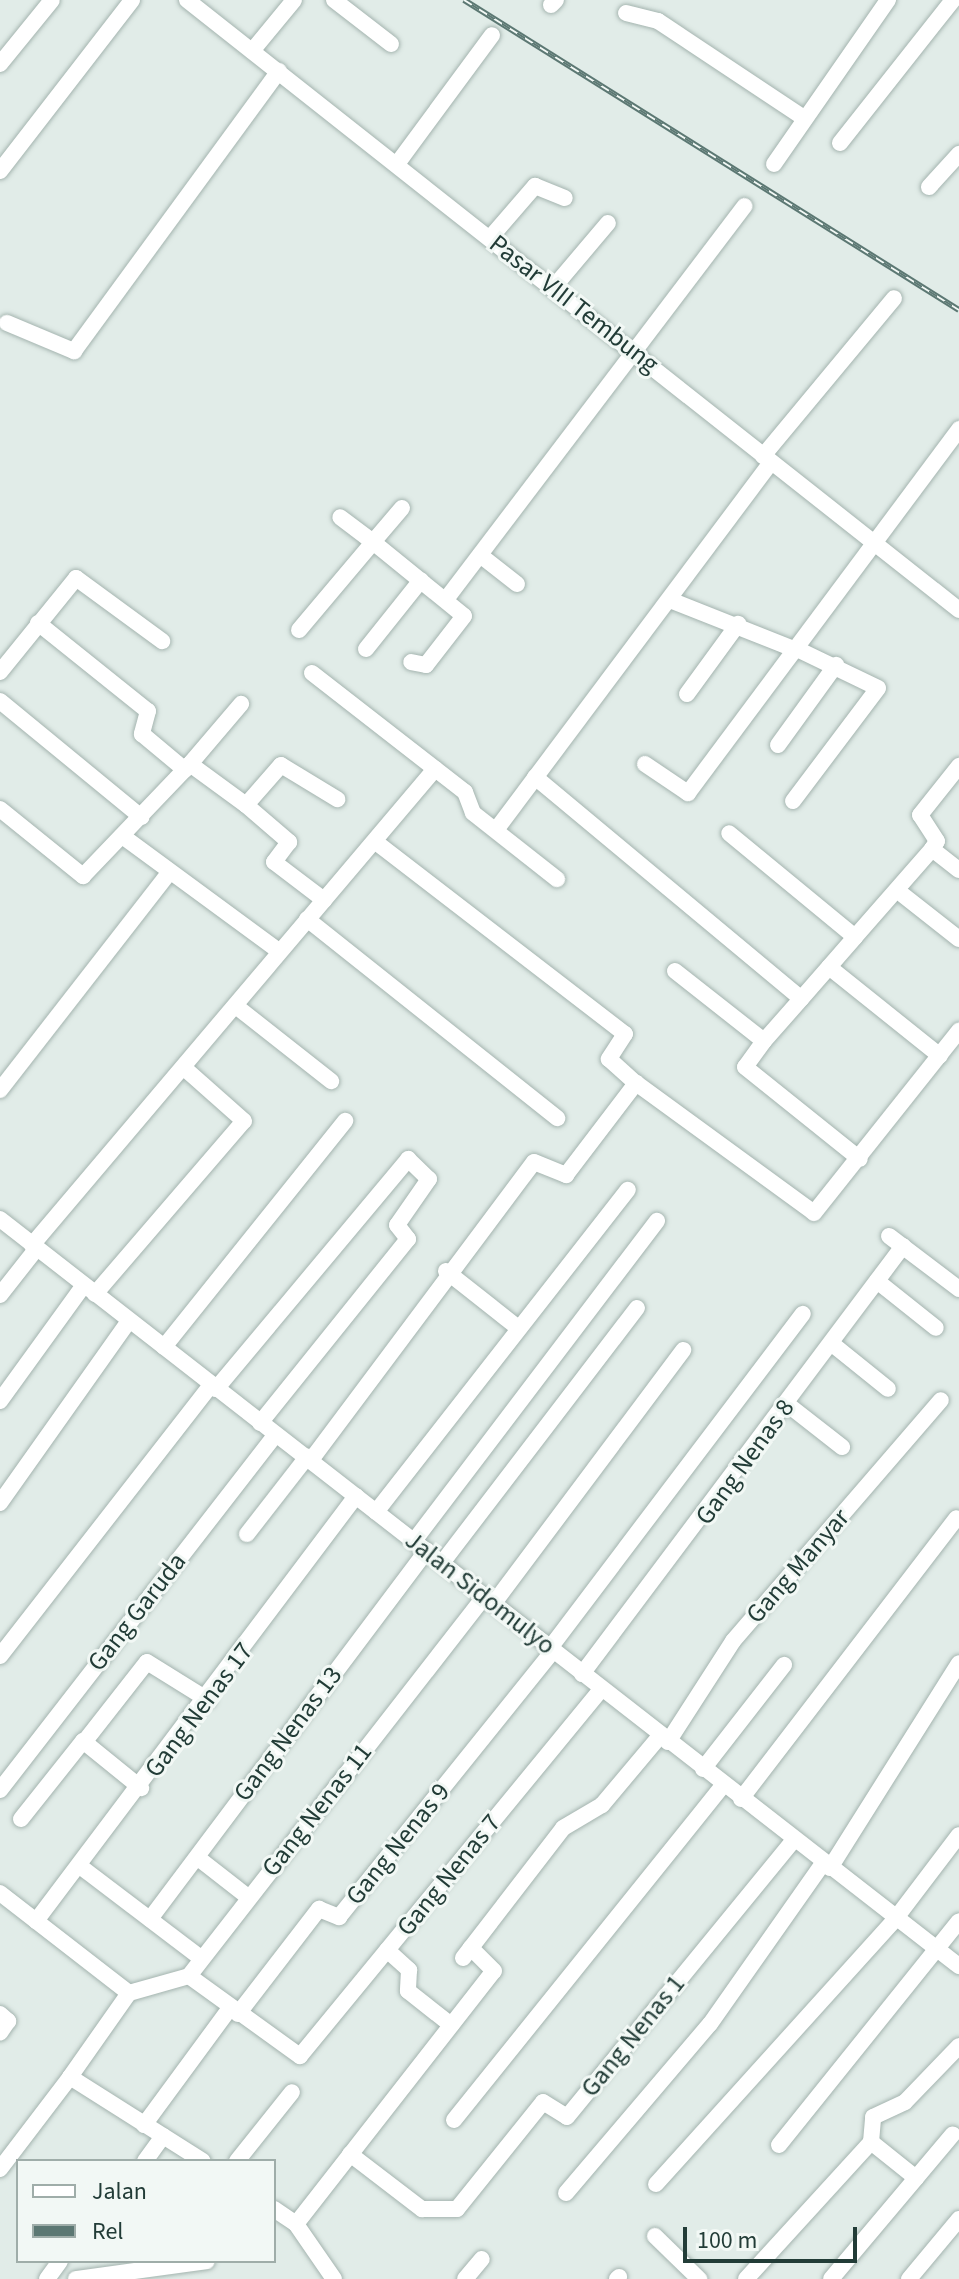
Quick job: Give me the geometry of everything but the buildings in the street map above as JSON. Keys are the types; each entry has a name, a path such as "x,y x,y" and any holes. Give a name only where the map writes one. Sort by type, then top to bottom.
{"street":[{"path":"0,64 52,0"},
{"path":"0,171 132,0"},
{"name":"Pasar VIII Tembung","path":"187,0 959,610"},
{"path":"252,51 294,0"},
{"path":"334,0 391,44"},
{"path":"774,164 888,0"},
{"path":"840,143 953,0"},
{"path":"626,13 658,21 804,118"},
{"path":"397,164 492,35"},
{"path":"7,323 74,351 279,71"},
{"path":"929,187 959,154"},
{"path":"490,238 535,186 565,198"},
{"path":"447,598 637,353 745,206"},
{"path":"553,288 608,223"},
{"path":"496,830 670,600 767,459 894,298"},
{"path":"645,764 688,793 959,429"},
{"path":"299,630 402,508"},
{"path":"340,517 447,598 463,618 426,665 411,662"},
{"path":"480,555 517,584"},
{"path":"0,672 79,577 162,641"},
{"path":"366,649 421,580"},
{"path":"670,600 738,624 867,678 876,697 793,801"},
{"path":"38,623 148,711 142,734 246,805 289,842 274,862 324,900"},
{"path":"687,694 738,624"},
{"path":"778,745 836,665"},
{"path":"312,673 472,798 472,812 557,879"},
{"path":"0,701 141,817"},
{"path":"0,809 83,876 125,838 241,704"},
{"path":"246,805 281,765 337,799"},
{"path":"860,1159 745,1067 764,1041 932,849 937,841 920,815 959,766"},
{"path":"0,1295 35,1246 183,1067 237,1007 279,951 377,843 435,769"},
{"path":"535,777 801,999"},
{"path":"729,833 855,937"},
{"path":"125,838 279,951"},
{"path":"377,843 625,1034 609,1059 636,1083 810,1213 860,1159 959,1031"},
{"path":"932,849 959,870"},
{"path":"0,1090 169,873"},
{"path":"903,895 959,939"},
{"path":"307,919 557,1118"},
{"path":"829,967 940,1056"},
{"path":"675,971 764,1041"},
{"path":"237,1007 331,1081"},
{"path":"0,1401 90,1289 244,1121 183,1067"},
{"path":"247,1534 309,1459 446,1271 536,1160 566,1175 636,1083"},
{"path":"164,1347 345,1121"},
{"path":"0,1656 214,1387 406,1158 429,1179 397,1225 408,1239 260,1423"},
{"path":"376,1512 517,1327 628,1190"},
{"name":"Jalan Sidomulyo","path":"0,1219 826,1866 959,1966"},
{"name":"Gang Nenas 13","path":"150,1919 198,1858 420,1545 657,1221"},
{"path":"889,1236 959,1289"},
{"name":"Gang Nenas 8","path":"582,1674 904,1247"},
{"path":"446,1271 517,1327"},
{"path":"877,1281 936,1328"},
{"path":"442,1563 637,1308"},
{"path":"551,1649 803,1314"},
{"path":"0,1503 129,1321"},
{"path":"831,1343 888,1389"},
{"name":"Gang Nenas 11","path":"189,1976 248,1897 490,1600 683,1350"},
{"name":"Gang Manyar","path":"451,2025 494,1971 467,1953 563,1828 602,1805 664,1739 733,1641 941,1400"},
{"path":"787,1404 842,1447"},
{"name":"Gang Garuda","path":"0,1790 275,1435"},
{"name":"Gang Nenas 17","path":"36,1921 208,1700 356,1496"},
{"path":"741,1799 957,1518"},
{"name":"Gang Nenas 9","path":"234,2011 319,1909 340,1917 551,1649"},
{"path":"21,1819 147,1662 208,1700"},
{"path":"566,2193 710,2024 826,1866 959,1663"},
{"path":"703,1769 784,1665"},
{"name":"Gang Nenas 7","path":"234,2011 293,2056 387,1950 601,1689"},
{"path":"85,1741 141,1788"},
{"path":"454,2120 724,1784"},
{"path":"656,2184 896,1918 959,1835"},
{"name":"Gang Nenas 1","path":"350,2154 422,2209 457,2209 543,2102 567,2117 794,1840"},
{"path":"198,1858 248,1897"},
{"path":"81,1867 201,1958"},
{"path":"0,1893 129,1993"},
{"path":"779,2145 959,1921"},
{"path":"296,2224 451,2025 408,1991 409,1970 387,1950"},
{"path":"0,2169 129,1993 189,1976 234,2011 144,2125"},
{"path":"746,2279 872,2129 905,2102 959,2046"},
{"path":"70,2077 198,2159"},
{"path":"239,2159 292,2092"},
{"path":"872,2129 916,2178"},
{"path":"831,2279 953,2134"},
{"path":"146,2159 163,2136"},
{"path":"276,2210 296,2224 324,2276"},
{"path":"909,2279 959,2219"},
{"path":"655,2236 699,2279"},
{"path":"465,2279 482,2259"},
{"path":"110,2276 120,2263"},
{"path":"76,2279 205,2263"}],"railway":[{"path":"464,0 959,310"}]}
